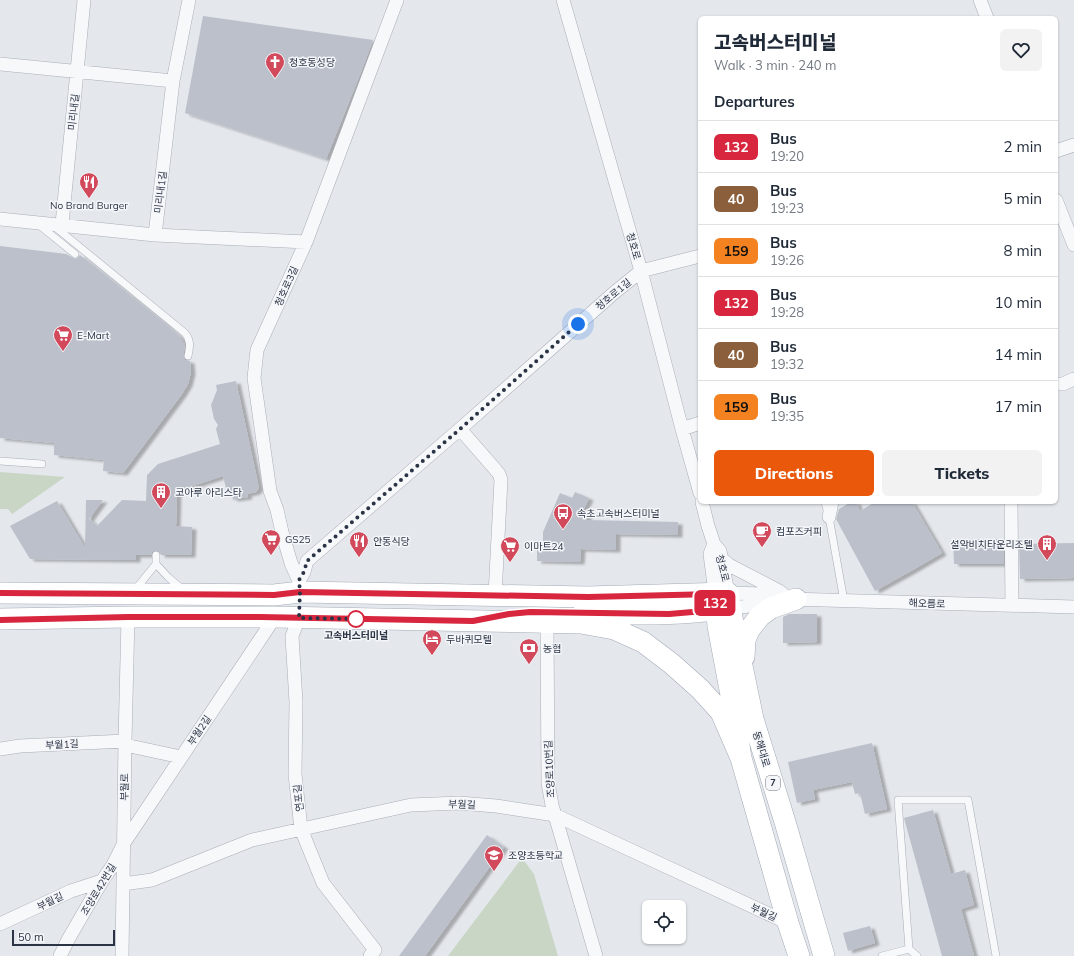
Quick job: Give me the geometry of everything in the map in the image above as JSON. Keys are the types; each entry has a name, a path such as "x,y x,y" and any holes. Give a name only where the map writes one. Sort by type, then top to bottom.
{"main road":[{"path":"299,586 299,618"},
{"path":"0,593 274,595 299,586 495,595 722,601"},
{"path":"744,674 745,640 749,630 760,616 788,599"},
{"name":"동해대로","path":"473,621 509,614 530,612 669,614 722,601"},
{"name":"동해대로","path":"722,601 744,674 753,719 786,822 824,956"},
{"name":"동해대로","path":"722,601 741,758"},
{"name":"동해대로","path":"0,620 128,617 299,618 581,623 614,629 643,642 672,664 695,684 721,712 741,758 788,923 799,956"}],"street":[{"name":"미리내길","path":"56,224 77,71 84,0"},
{"name":"미리내1길","path":"155,235 173,81 189,0"},
{"name":"청호로3길","path":"299,586 270,491 254,378 257,350 306,242 397,0"},
{"name":"청호로","path":"563,0 641,271 698,486"},
{"path":"980,0 986,16"},
{"path":"0,64 173,81"},
{"path":"1058,150 1074,145"},
{"path":"1058,205 1074,245"},
{"path":"0,219 155,235 306,242"},
{"path":"641,271 698,257"},
{"name":"청호로1길","path":"299,586 307,561 641,271"},
{"path":"1058,384 1063,384 1074,379"},
{"path":"682,429 698,424"},
{"path":"460,429 499,474 501,480 495,595"},
{"name":"청호로","path":"702,504 714,544 720,551 722,601"},
{"path":"829,517 832,504"},
{"path":"1012,504 1012,606"},
{"name":"청호로","path":"714,544 710,554 722,601"},
{"path":"721,558 729,564 779,591 788,599"},
{"name":"해오름로","path":"722,601 768,604 788,599 1074,607"},
{"name":"부월로","path":"122,956 128,617"},
{"name":"부월2길","path":"124,843 275,618"},
{"name":"연포길","path":"299,618 292,636 296,702 295,774 301,829 323,883 375,950 370,956"},
{"name":"조양로10번길","path":"547,623 548,783 555,815 596,956"},
{"name":"부월1길","path":"0,749 20,746 125,743 181,757"},
{"name":"부월길","path":"123,884 152,880 252,840 410,805 459,803 496,806 555,815 788,923"},
{"name":"조양로42번길","path":"60,956 102,881 113,865 124,843"},
{"name":"부월길","path":"0,924 71,891 102,881"}],"lane":[{"path":"36,222 75,254"},
{"path":"56,224 185,333 190,342 188,356"},
{"path":"0,461 42,464"},
{"path":"826,504 844,601"},
{"path":"132,594 156,564 156,555"},
{"path":"156,564 174,583 188,594"},
{"path":"917,956 909,949 898,800 968,800 996,956"},
{"path":"882,956 909,949"}],"green space":[{"path":"0,472 65,477 12,514 8,509 0,509"},
{"path":"522,858 534,874 558,956 448,956"}],"building":[{"path":"203,16 373,40 326,159 185,113"},
{"path":"0,246 66,254 75,259 80,255 160,319 179,336 185,345 183,357 185,360 190,361 191,372 188,384 123,473 103,471 104,460 54,455 54,443 0,438"},
{"path":"236,381 259,488 256,492 247,494 248,497 233,499 233,497 229,497 223,476 177,491 176,526 192,527 191,555 161,555 159,551 156,550 152,552 151,555 136,555 136,560 30,559 10,526 57,501 85,548 86,500 103,500 89,519 97,526 122,500 146,501 147,475 158,464 220,444 216,429 218,425 214,419 211,405 217,390 216,385"},
{"name":"속초고속버스터미널","path":"575,492 589,498 582,513 588,515 586,520 678,522 678,535 616,534 616,550 581,549 580,562 537,561 537,549 543,549 543,532 560,493 572,498"},
{"path":"848,504 857,504 860,511 872,504 913,504 942,553 875,591 836,519 839,509"},
{"path":"953,539 999,539 999,544 1003,544 1004,564 954,564"},
{"name":"설악비치타운리조텔","path":"1074,543 1074,578 1020,579 1019,544"},
{"path":"789,614 817,614 817,642 783,643 783,617"},
{"path":"872,743 887,809 865,814 860,793 855,794 852,782 813,790 815,799 797,803 788,762"},
{"path":"933,810 951,874 965,870 974,905 961,909 974,956 942,956 904,818"},
{"path":"487,835 504,847 425,956 399,956"},
{"path":"870,926 875,943 848,951 843,933"}],"bus line":[{"name":"132","path":"0,593 274,595 300,592 588,597 715,594 716,610 669,614 530,612 509,614 473,621 260,617 128,617 0,620"}],"place":[{"name":"청호동성당","path":"275,79"},
{"name":"No Brand Burger","path":"89,199"},
{"name":"E-Mart","path":"63,352"},
{"name":"코아루 아리스타","path":"161,509"},
{"name":"속초고속버스터미널","path":"563,530"},
{"name":"컴포즈커피","path":"762,548"},
{"name":"GS25","path":"271,556"},
{"name":"안동식당","path":"359,558"},
{"name":"설악비치타운리조텔","path":"1047,561"},
{"name":"이마트24","path":"510,563"},
{"name":"고속버스터미널","path":"356,619"},
{"name":"두바퀴모텔","path":"432,656"},
{"name":"농협","path":"529,665"},
{"name":"조양초등학교","path":"494,872"}],"route":[{"path":"356,619 362,619 299,618 299,580 304,572 307,561 460,429 578,324"}]}
